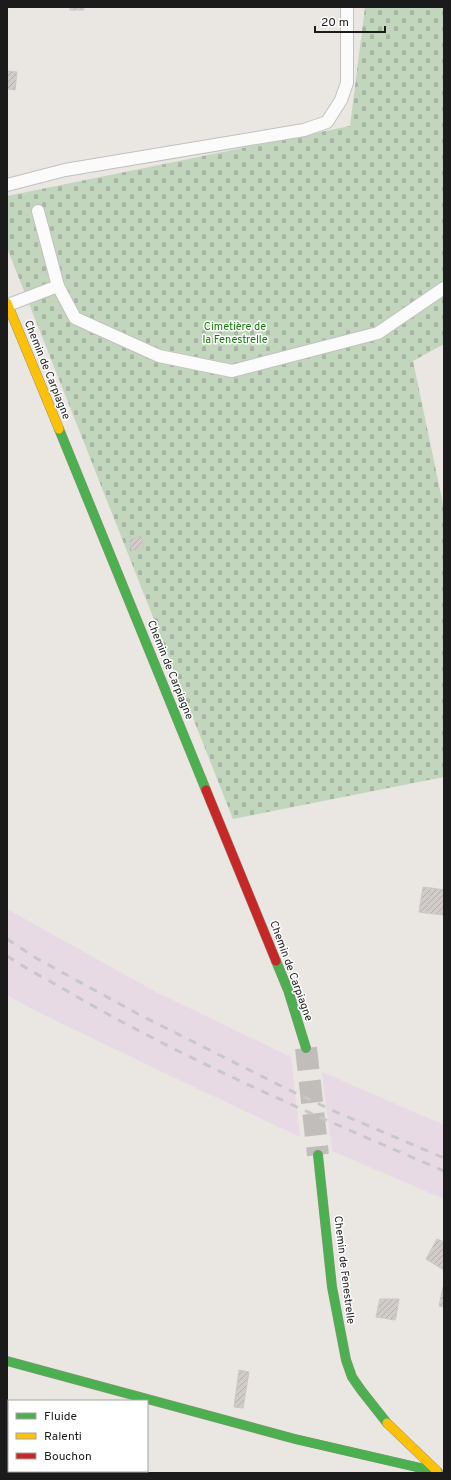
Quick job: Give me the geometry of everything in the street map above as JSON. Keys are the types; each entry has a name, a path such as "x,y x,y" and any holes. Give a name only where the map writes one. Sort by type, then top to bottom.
{"street":[{"name":"Chemin de Carpiagne","path":"7,304 288,990 306,1048"},
{"name":"Chemin de Fenestrelle","path":"318,1155 334,1306 343,1347 352,1375 376,1410 396,1433 439,1473"},
{"path":"7,1361 295,1439 439,1473"}],"lane":[{"path":"7,185 66,170 304,130 327,122 341,100 347,83 347,7"},
{"path":"38,211 58,286 75,318 159,356 232,371 378,333 444,288"},
{"path":"7,304 58,286"}],"shaded area":[{"path":"7,909 156,992 291,1057 300,1137 36,1011 7,995"},
{"path":"322,1072 444,1125 444,1199 332,1151"}],"green space":[{"name":"Cimetière de la Fenestrelle","path":"365,7 444,7 444,344 413,361 444,509 444,777 233,819 7,248 7,196 350,126"}],"building":[{"path":"70,7 84,7 84,10 70,10"},
{"path":"7,71 17,72 15,90 7,89"},
{"path":"141,536 144,547 132,551 129,540"},
{"path":"423,887 431,888 426,913 419,912"},
{"path":"431,888 444,890 444,915 426,913"},
{"path":"437,1239 444,1242 444,1270 426,1259"},
{"path":"444,1287 444,1307 439,1306"},
{"path":"380,1299 399,1299 396,1317 378,1307"},
{"path":"378,1307 396,1317 395,1320 376,1317"},
{"path":"239,1370 249,1372 243,1408 234,1407"}],"tunnel":[{"path":"306,1048 318,1155"}],"railway":[{"path":"7,939 36,958 138,1014 287,1089 336,1112 444,1158"},
{"path":"7,956 108,1014 202,1063 250,1086 444,1171"}],"traffic: fast":[{"path":"59,429 206,790"},
{"path":"276,961 288,990 306,1048"},
{"path":"318,1155 332,1287 346,1360 352,1377 387,1423"},
{"path":"7,1361 295,1439 438,1472"}],"traffic: slow":[{"path":"7,303 59,429"},
{"path":"387,1423 437,1471"}],"traffic: jam":[{"path":"206,790 276,961"}]}
